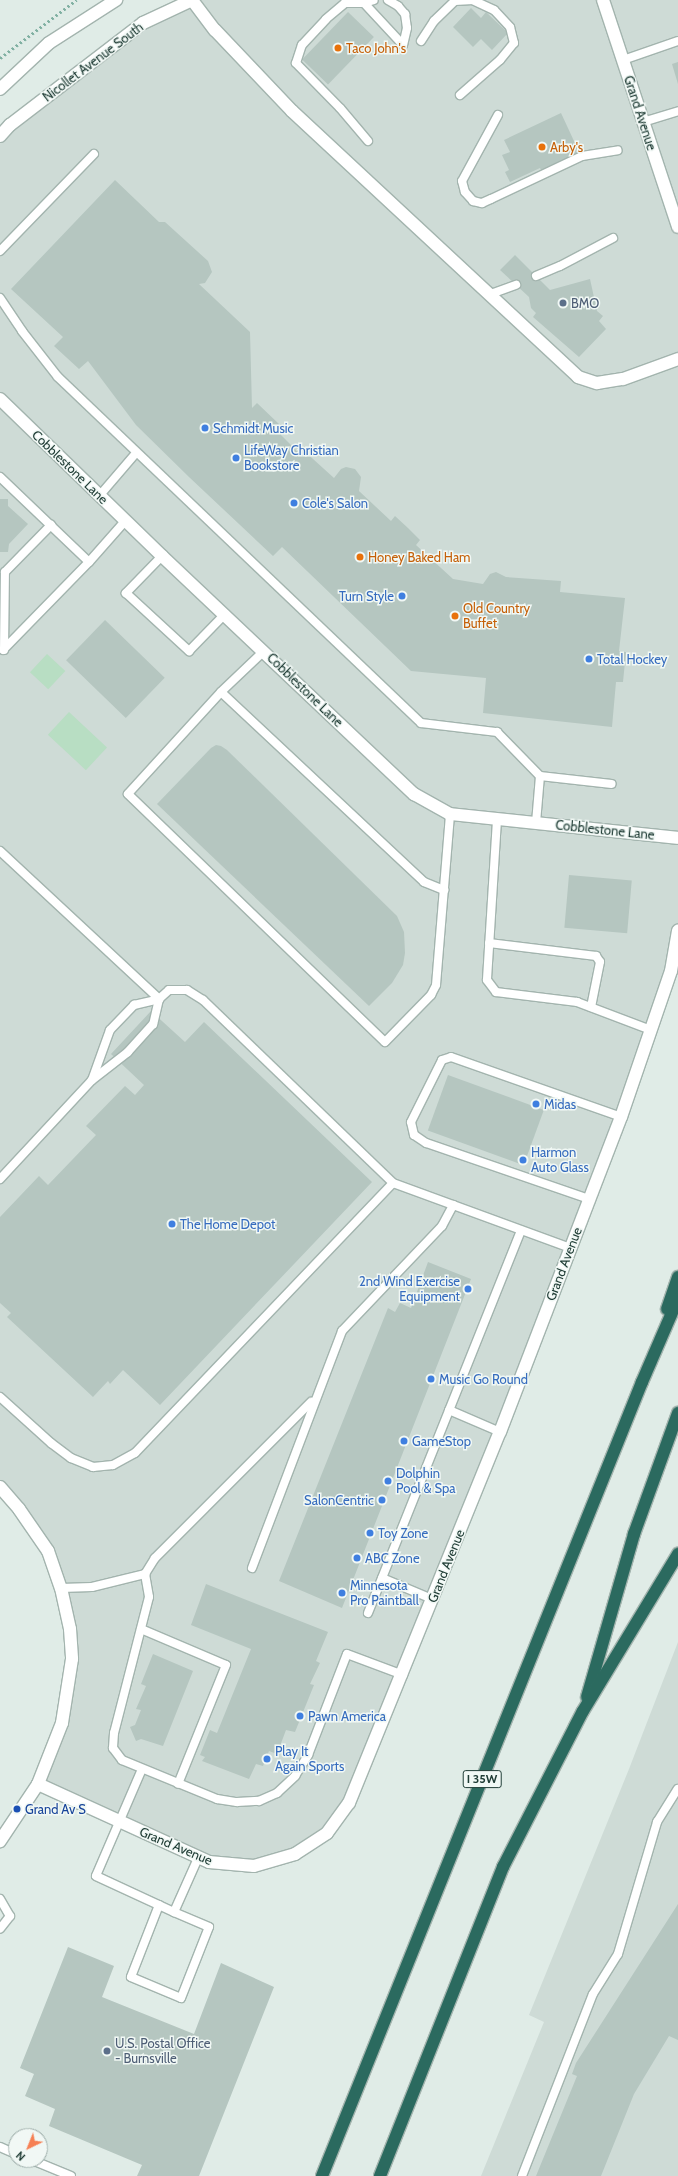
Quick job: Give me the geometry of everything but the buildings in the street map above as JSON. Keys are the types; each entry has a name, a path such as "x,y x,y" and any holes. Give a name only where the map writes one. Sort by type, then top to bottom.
{"highway":[{"path":"642,1382 678,1277"},
{"name":"I 35W","path":"322,2176 642,1382 678,1300"},
{"path":"583,1711 634,1534 678,1413"},
{"path":"380,2176 503,1867 583,1711 678,1554"}],"street":[{"path":"0,89 49,44 116,0"},
{"path":"192,0 215,30 292,110 488,295 578,377 597,384 623,379 678,359"},
{"name":"Nicollet Avenue South","path":"0,136 10,125 143,23 192,0"},
{"name":"Grand Avenue","path":"603,0 643,122 676,211 678,227"},
{"name":"Cobblestone Lane","path":"2,405 100,495 162,556 414,794 450,814 678,838"},
{"name":"Grand Avenue","path":"38,1784 209,1862 254,1866 295,1854 327,1833 349,1803 500,1432 620,1117 651,1030 671,971 678,931"},
{"path":"0,1487 19,1509 48,1551 61,1588 70,1629 72,1659 62,1722 38,1784 0,1841"}],"lane":[{"path":"368,141 340,108 296,63 302,45 326,19 344,3 364,3 374,0"},
{"path":"364,3 403,45 407,28 405,14 398,6 388,0"},
{"path":"421,41 434,20 455,1 473,0 494,10 510,28 514,43 500,60 460,95"},
{"path":"623,60 678,41"},
{"path":"643,122 678,111"},
{"path":"498,115 462,181 465,192 473,201 482,203 582,156 618,150"},
{"path":"0,252 94,154"},
{"path":"536,276 560,266 613,238"},
{"path":"488,295 516,285"},
{"path":"0,298 22,331 58,378 421,723 497,732 540,776 612,784"},
{"path":"100,495 136,453"},
{"path":"0,477 89,562"},
{"path":"2,651 89,562 126,520"},
{"path":"2,651 3,572 51,525"},
{"path":"162,556 126,593 189,651 225,614"},
{"path":"264,651 221,692 128,794 385,1042 431,995 436,985 450,814"},
{"path":"221,692 424,882 444,890"},
{"path":"536,824 540,776"},
{"path":"498,820 487,980 496,992 577,1002 651,1030"},
{"path":"0,851 159,999"},
{"path":"489,943 596,956 600,962 591,1007"},
{"path":"92,1080 110,1030 134,1004 159,999 169,990 187,990 203,1000 393,1183 570,1248"},
{"path":"0,1179 92,1080 128,1052 153,1024 159,999"},
{"path":"589,1199 426,1143 414,1135 411,1122 442,1060 451,1057 620,1117"},
{"path":"0,1396 51,1443 71,1458 93,1467 113,1466 136,1453 393,1183"},
{"path":"252,1568 314,1399 342,1331 442,1226 453,1205"},
{"path":"368,1613 521,1230"},
{"path":"314,1399 155,1558 145,1574 149,1597 114,1733 113,1748 122,1760 142,1770 217,1799 237,1802 259,1801 277,1793 295,1776 308,1756 347,1654 402,1675"},
{"path":"449,1410 500,1432"},
{"path":"61,1588 92,1587 145,1574"},
{"path":"382,1578 432,1599"},
{"path":"141,1629 226,1665 178,1784"},
{"path":"142,1770 96,1876 209,1927 181,1998 131,1977 159,1905"},
{"path":"522,2176 593,1994 618,1954 657,1822 678,1789"},
{"path":"174,1912 198,1858"},
{"path":"0,1899 10,1916 0,1929"},
{"path":"48,2167 71,2176"}],"path":[{"path":"0,58 76,0"}],"shaded area":[{"path":"192,0 678,0 678,931 648,1039 349,1803 327,1833 295,1854 254,1866 209,1862 38,1784 62,1722 72,1659 48,1551 0,1487 0,136 143,23"},
{"path":"678,1642 678,2176 481,2176 544,2022 529,2015 629,1769"}],"green space":[{"path":"47,654 65,671 48,689 30,672"},
{"path":"69,712 107,747 86,770 48,735"}],"place":[{"name":"Taco John's","path":"338,48"},
{"name":"Arby's","path":"542,147"},
{"name":"BMO","path":"563,303"},
{"name":"Schmidt Music","path":"205,428"},
{"name":"LifeWay Christian Bookstore","path":"236,458"},
{"name":"Cole's Salon","path":"294,503"},
{"name":"Honey Baked Ham","path":"360,557"},
{"name":"Turn Style","path":"402,596"},
{"name":"Old Country Buffet","path":"455,616"},
{"name":"Total Hockey","path":"589,659"},
{"name":"Midas","path":"536,1104"},
{"name":"Harmon Auto Glass","path":"523,1160"},
{"name":"The Home Depot","path":"172,1224"},
{"name":"2nd Wind Exercise Equipment","path":"468,1289"},
{"name":"Music Go Round","path":"431,1379"},
{"name":"GameStop","path":"404,1441"},
{"name":"Dolphin Pool & Spa","path":"388,1481"},
{"name":"SalonCentric","path":"382,1500"},
{"name":"Toy Zone","path":"370,1533"},
{"name":"ABC Zone","path":"357,1558"},
{"name":"Minnesota Pro Paintball","path":"342,1593"},
{"name":"Pawn America","path":"300,1716"},
{"name":"Play It Again Sports","path":"267,1759"},
{"name":"Grand Av S","path":"17,1809"},
{"name":"U.S. Postal Office - Burnsville","path":"107,2051"}]}
